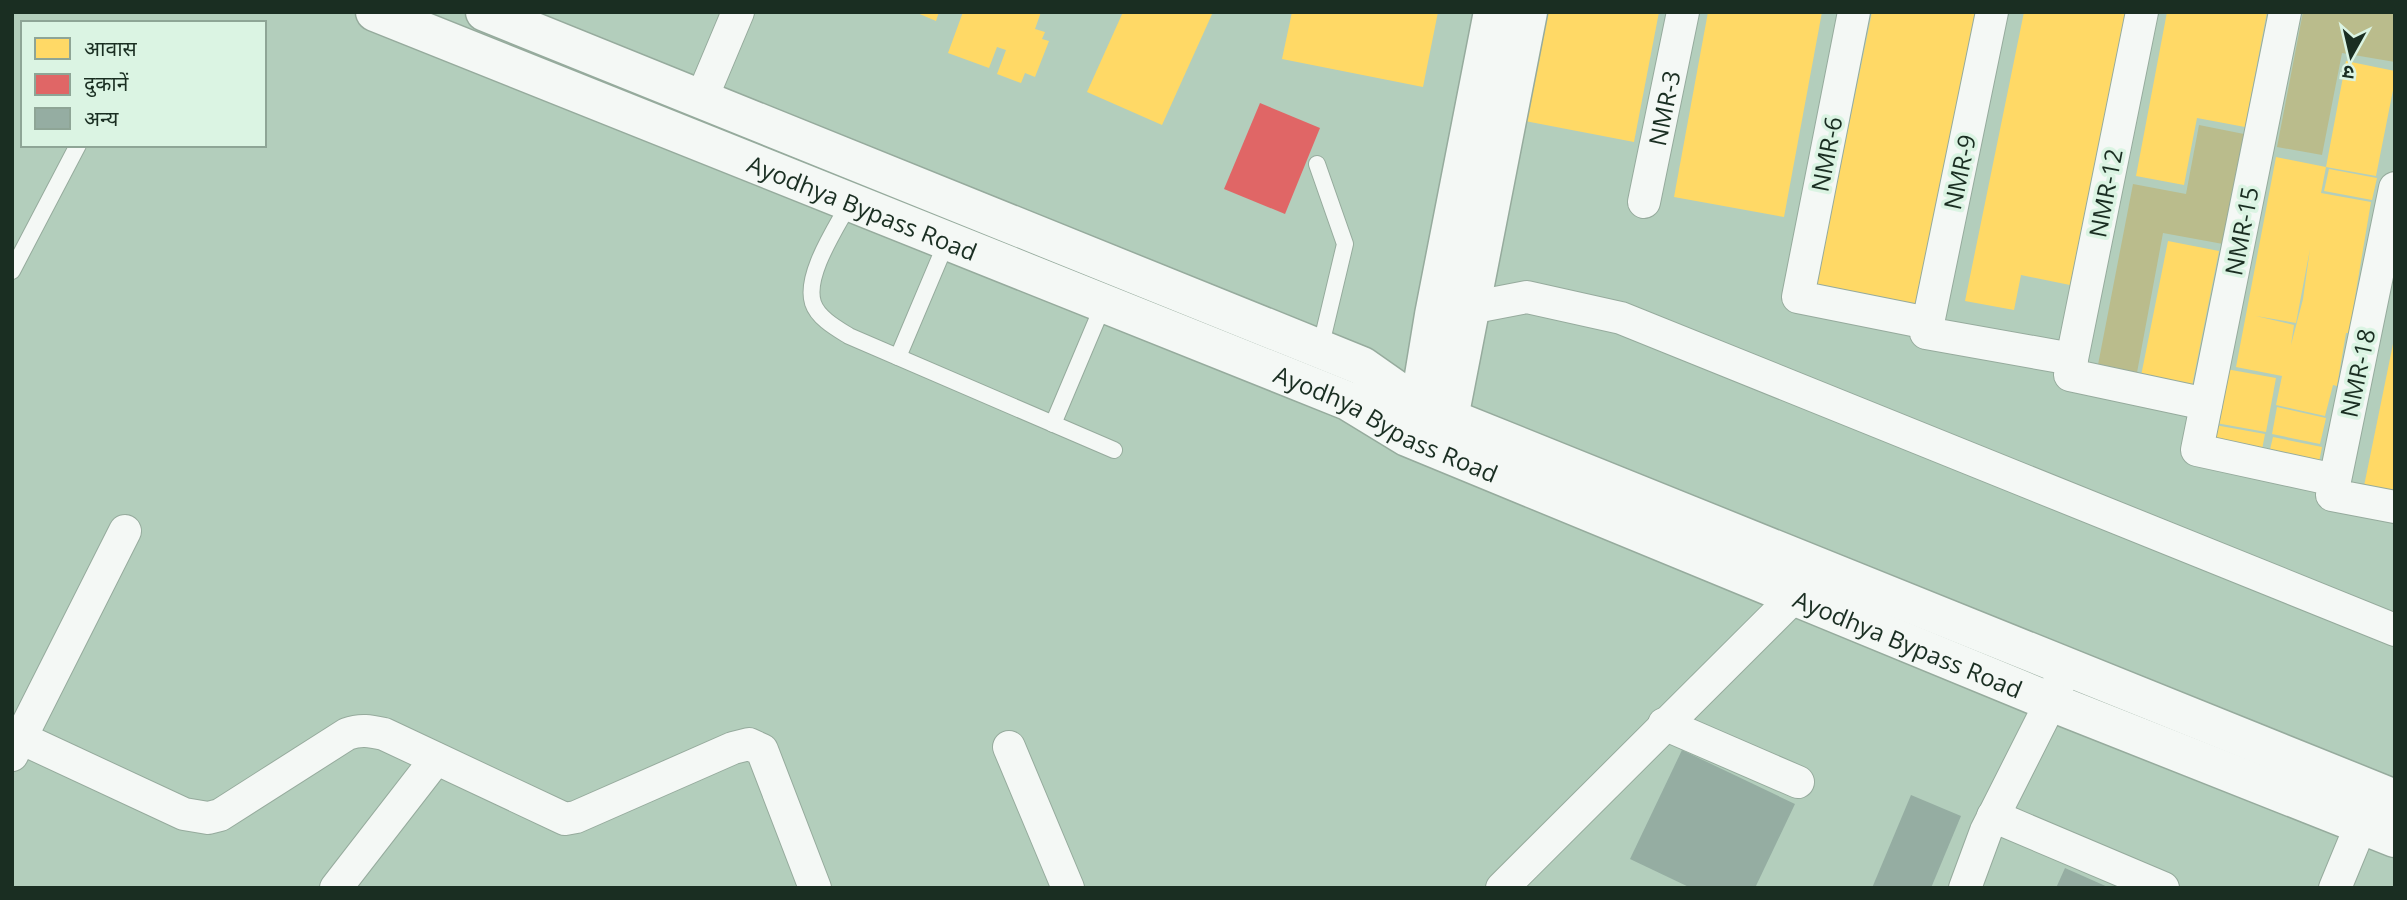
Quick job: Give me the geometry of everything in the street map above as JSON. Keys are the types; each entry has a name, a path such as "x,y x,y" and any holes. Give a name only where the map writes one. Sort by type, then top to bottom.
{"main road":[{"name":"Ayodhya Bypass Road","path":"375,12 947,241 1111,286 1320,349 1362,366 1428,428 1794,597 2051,702 2383,814"},
{"name":"Ayodhya Bypass Road","path":"485,12 701,100 1111,286 1348,401 1818,567 2065,665 2383,814"},
{"path":"1452,312 1493,12"},
{"path":"1428,428 1452,312 1528,12"}],"street":[{"path":"701,100 738,12"},
{"name":"NMR-3","path":"1644,202 1683,12"},
{"name":"NMR-6","path":"1854,12 1798,297 1927,328"},
{"name":"NMR-9","path":"1927,328 1992,12"},
{"name":"NMR-12","path":"2071,367 2142,12"},
{"name":"NMR-15","path":"2285,12 2197,450 2335,480"},
{"name":"NMR-18","path":"2335,480 2395,188"},
{"path":"1452,312 1527,297 1621,318 2395,630"},
{"path":"1927,328 2206,404"},
{"path":"2335,480 2332,495 2395,507"},
{"path":"125,531 15,742 184,814 208,818 220,815 347,734 357,730 369,730 384,734 565,819 576,817 733,748 749,744 762,750 814,888"},
{"path":"1502,888 1794,597 1818,567"},
{"path":"1965,888 1993,816 2051,702 2065,665"},
{"path":"1664,724 1798,782"},
{"path":"1009,747 1068,888"},
{"path":"336,888 436,759"},
{"path":"2335,888 2383,814"},
{"path":"1993,816 2163,888"}],"lane":[{"path":"12,271 77,147"},
{"path":"1317,164 1345,244 1320,349"},
{"path":"850,201 813,275 813,303 827,322 849,336 1114,450"},
{"path":"898,357 947,241"},
{"path":"1053,424 1111,286"}],"green space":[{"path":"2303,12 2395,12 2395,62 2342,53 2322,155 2277,147"},
{"path":"2199,125 2244,134 2223,244 2163,233 2136,378 2097,370 2133,184 2186,194"}],"building: आवास":[{"path":"915,12 939,12 936,21"},
{"path":"963,12 1041,12 1035,29 1045,32 1042,39 1049,41 1035,77 1025,73 1021,83 997,74 1006,50 997,47 989,68 948,53"},
{"path":"1123,12 1213,12 1162,125 1087,92"},
{"path":"1292,12 1438,12 1423,87 1282,59"},
{"path":"1546,12 1659,12 1634,142 1525,121"},
{"path":"1708,12 1822,12 1784,217 1674,197"},
{"path":"1872,12 1978,12 1918,308 1816,287"},
{"path":"2024,12 2126,12 2070,285 2021,275 2014,310 1965,301"},
{"path":"2167,12 2267,12 2245,127 2197,118 2184,185 2136,176"},
{"path":"2346,61 2395,71 2376,176 2326,167"},
{"path":"2276,157 2326,167 2321,193 2371,202 2349,333 2346,333 2337,386 2333,385 2325,416 2276,405 2282,376 2236,367","holes":["2310,249 2303,299 2291,345 2294,325 2256,316 2296,323"]},
{"path":"2329,169 2377,178 2372,200 2324,191"},
{"path":"2168,241 2219,251 2192,386 2141,376"},
{"path":"2395,339 2395,497 2363,491"},
{"path":"2226,369 2276,378 2266,432 2216,423"},
{"path":"2277,407 2326,418 2320,444 2272,434"},
{"path":"2215,425 2265,434 2260,460 2210,451"},
{"path":"2273,437 2322,447 2317,472 2267,462"}],"building: दुकानें":[{"path":"1260,103 1320,128 1285,214 1224,189"}],"building: अन्य":[{"path":"1682,750 1795,804 1755,888 1691,888 1630,859"},
{"path":"1911,795 1961,816 1931,888 1872,888"},
{"path":"2065,868 2110,888 2056,888"}]}
